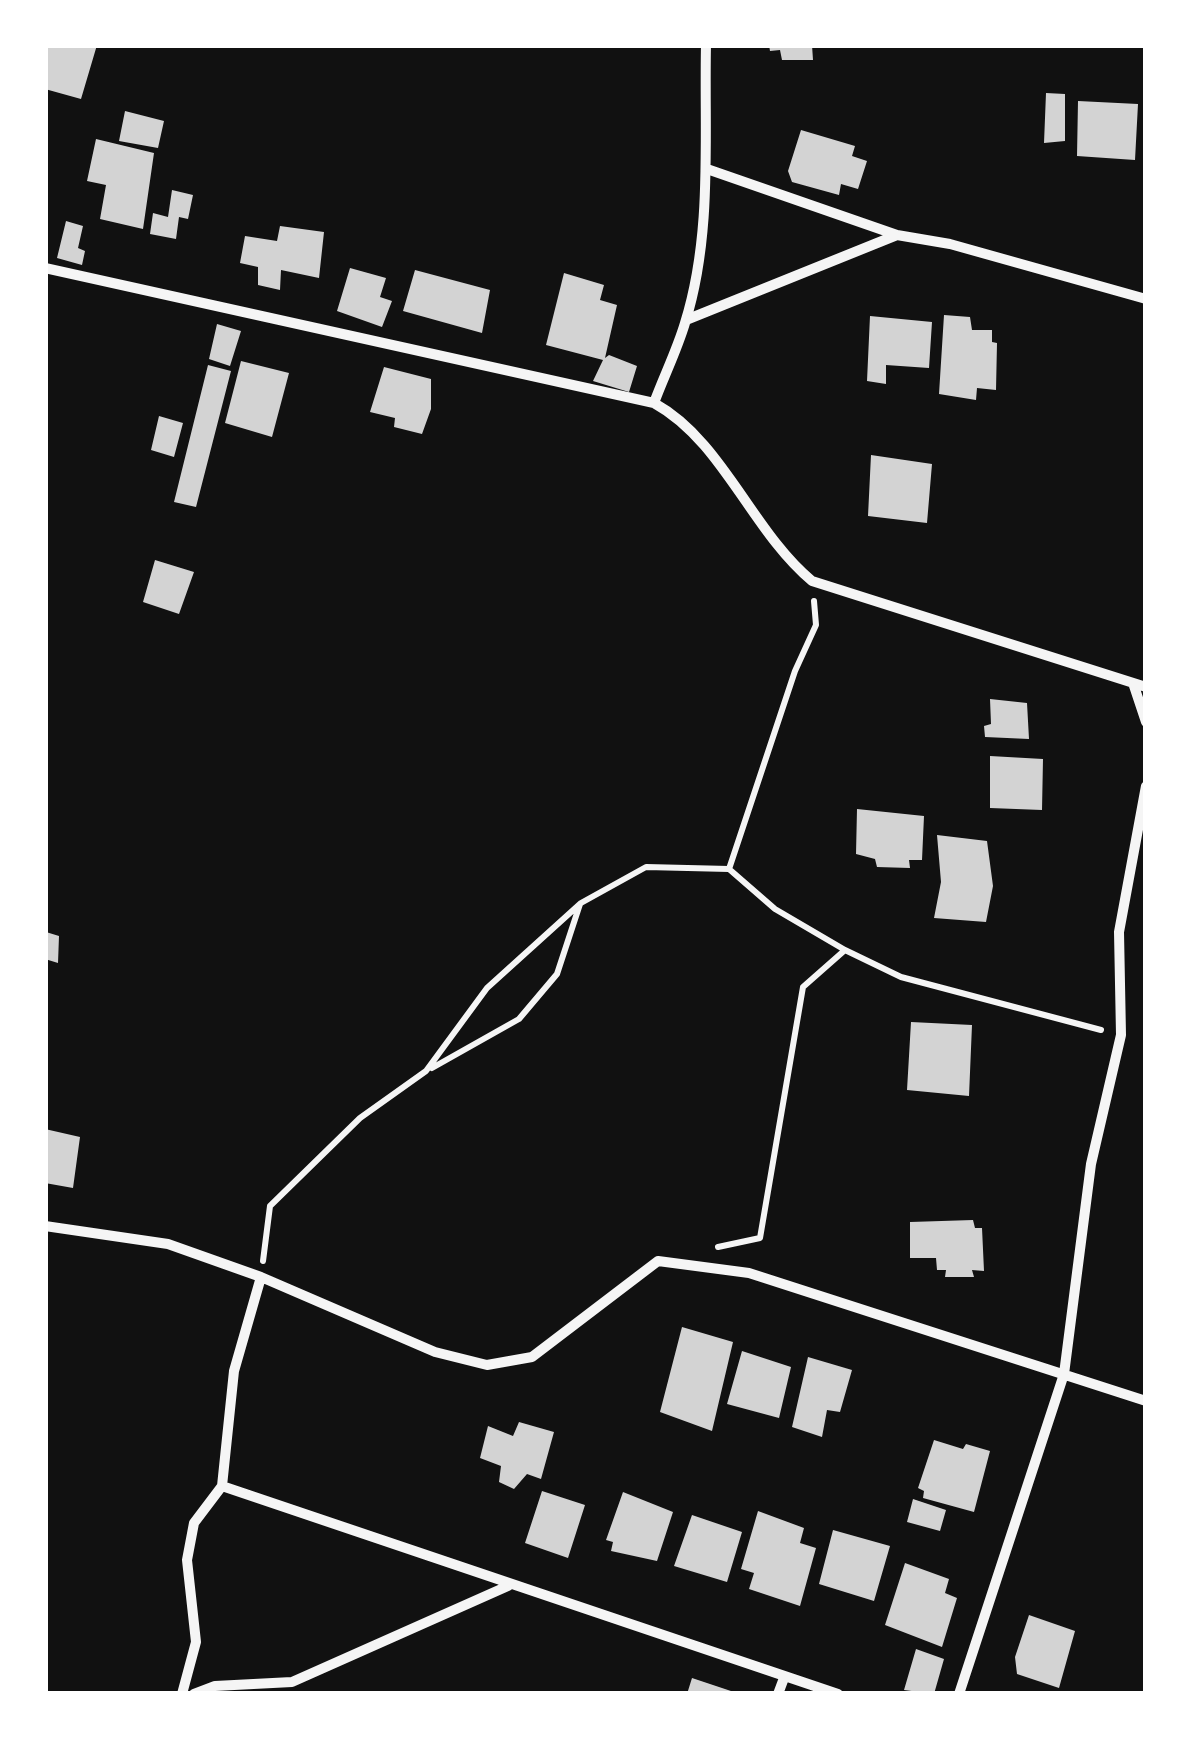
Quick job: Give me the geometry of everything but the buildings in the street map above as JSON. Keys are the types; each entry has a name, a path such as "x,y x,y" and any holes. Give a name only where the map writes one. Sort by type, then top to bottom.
{"street":[{"path":"654,402 686,320 707,169 706,45"},
{"path":"707,169 897,235 950,244 1146,300"},
{"path":"686,320 897,235"},
{"path":"45,268 654,402 682,418 786,560 812,581 1146,687"},
{"path":"1134,683 1146,722"},
{"path":"959,1694 1064,1374 1092,1164 1120,1035 1119,932 1146,786"},
{"path":"45,1226 168,1244 261,1277 435,1352 487,1365 532,1357 658,1261 749,1273 1146,1401"},
{"path":"182,1694 196,1642 187,1560 194,1523 222,1486 234,1371 261,1277"},
{"path":"222,1486 508,1586 838,1694"},
{"path":"194,1694 214,1686 292,1682 508,1586"},
{"path":"778,1694 784,1678"}],"path":[{"path":"730,869 795,671 816,625 812,581"},
{"path":"426,1071 487,988 581,903 646,867 730,869 775,910 901,977 1120,1035"},
{"path":"261,1277 270,1206 360,1118 426,1071 519,1019 557,974 581,903"},
{"path":"709,1249 760,1238 804,986 845,950"}]}
